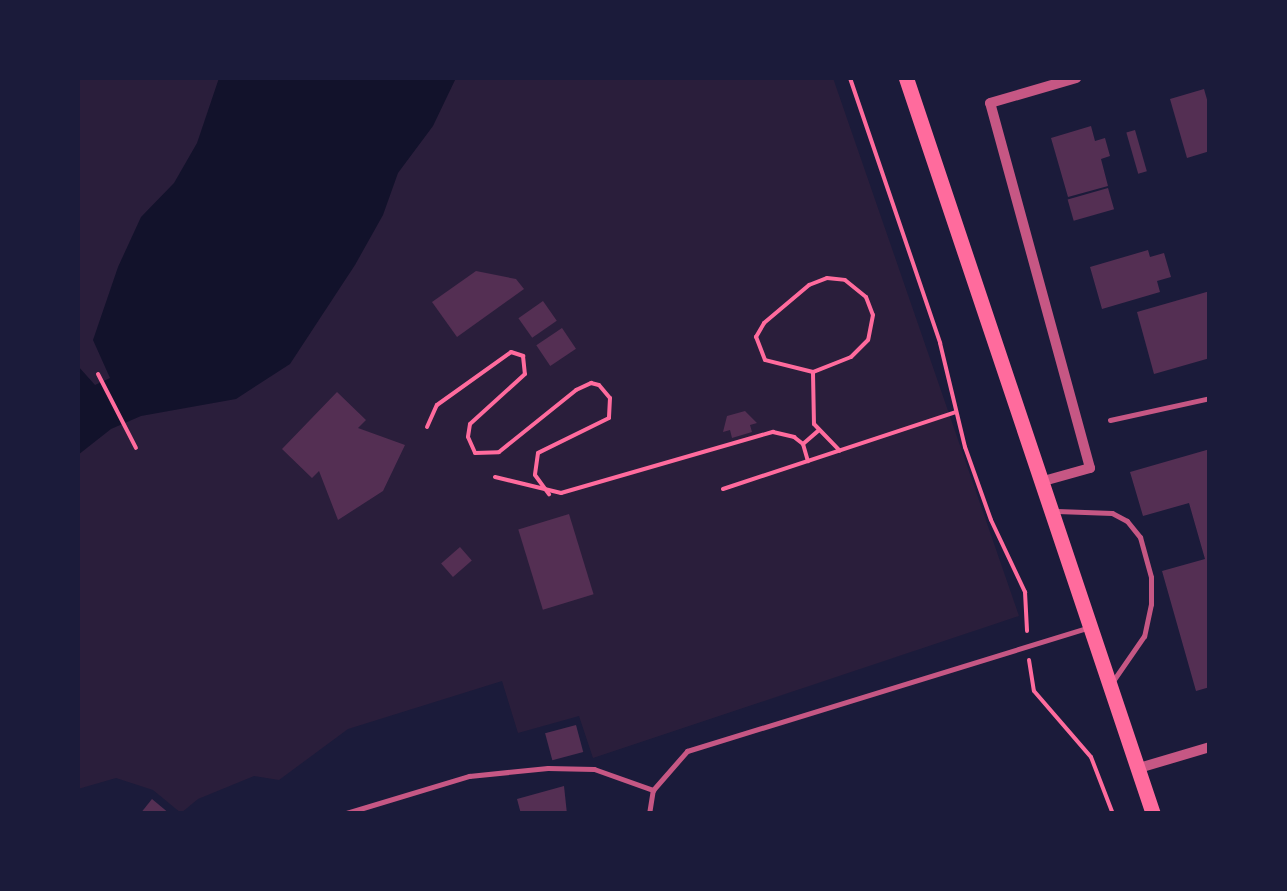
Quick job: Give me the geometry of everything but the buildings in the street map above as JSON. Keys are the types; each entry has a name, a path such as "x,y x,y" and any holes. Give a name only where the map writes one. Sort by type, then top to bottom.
{"main road":[{"path":"906,78 1040,482 1093,626 1152,814"}],"street":[{"path":"1040,482 1090,468 990,103 1076,78"},
{"path":"1138,768 1210,747"}],"lane":[{"path":"1110,420 1210,398"},
{"path":"1051,511 1112,513 1127,521 1140,537 1151,577 1151,604 1144,636 1111,684"},
{"path":"649,814 653,790 687,751 1093,626"},
{"path":"344,814 469,776 548,768 594,769 653,790"}],"path":[{"path":"850,78 940,343 956,412 991,520 1025,592 1034,691 1050,714 1082,742 1100,773 1112,814"},
{"path":"827,278 845,280 866,297 874,315 871,333 851,357 812,372 764,360 756,337 764,323 808,285 827,278"},
{"path":"427,427 437,404 510,352 524,356 525,374 470,424 468,437 476,453 499,452 576,390 591,383 599,385 610,398 609,418 538,453 535,475 548,494"},
{"path":"812,372 810,412 818,431 840,451"},
{"path":"98,374 136,448"},
{"path":"723,489 956,412"},
{"path":"802,444 818,431"},
{"path":"495,477 548,494 773,432 784,432 802,444 808,461"}],"shaded area":[{"path":"78,78 833,78 1019,616 593,758 579,716 518,733 502,681 348,729 279,780 254,776 198,799 181,813 153,790 116,778 78,789"},
{"path":"219,78 456,78 433,126 398,173 383,215 355,265 290,364 236,399 141,416 111,429 78,455 78,366 95,385 110,378 93,340 118,267 141,217 174,183 197,143"}]}
